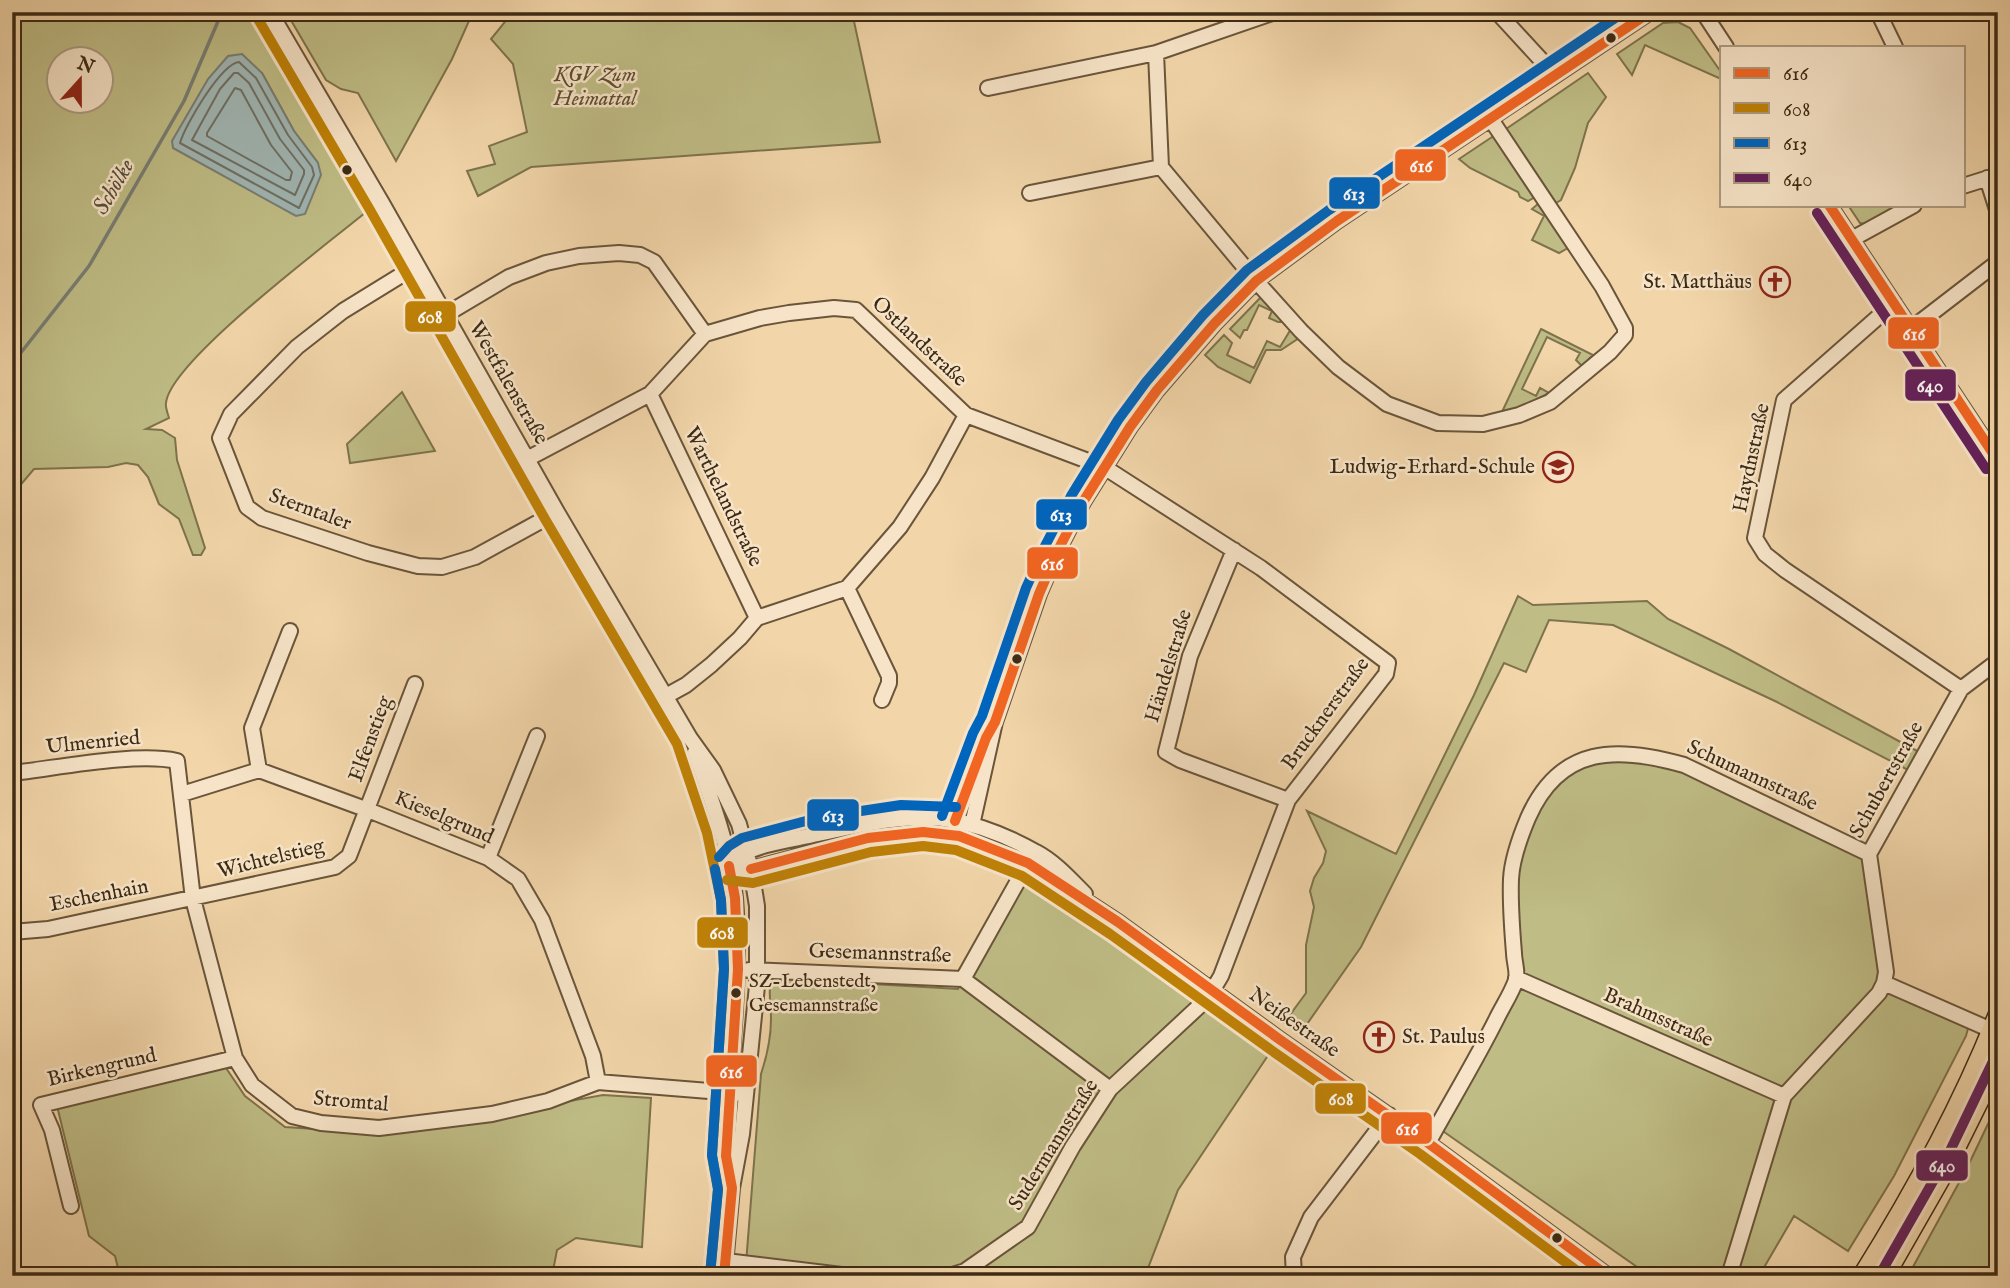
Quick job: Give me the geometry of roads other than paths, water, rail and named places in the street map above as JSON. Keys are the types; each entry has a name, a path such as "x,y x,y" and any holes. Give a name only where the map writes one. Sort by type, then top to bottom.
{"main road":[{"path":"1862,1276 1923,1171 1996,1026"},
{"path":"1885,1276 1941,1178 1998,1063"}],"street":[{"name":"Westfalenstraße","path":"270,12 557,512 690,738 719,781 739,824 757,906 757,970 739,1158 732,1188"},
{"path":"988,88 1156,53 1275,12"},
{"path":"1497,12 1555,75"},
{"path":"995,722 986,738 957,828 972,825 995,722 1057,552 1104,467 1157,390 1214,324 1256,281 1337,221 1650,12"},
{"path":"1703,12 1725,46"},
{"path":"1878,12 1895,46"},
{"path":"1156,53 1161,167 1256,281 1338,367 1387,404 1438,424 1483,424 1519,415 1550,402 1610,352 1625,335 1625,328 1602,286 1490,118"},
{"path":"1030,193 1161,167"},
{"path":"1965,185 1993,176 1998,213"},
{"path":"1830,206 1998,461"},
{"path":"1852,239 1912,206"},
{"path":"445,315 509,277 546,263 579,256 629,254 640,255 654,262 705,334 650,394 527,459"},
{"path":"1911,329 1998,262"},
{"name":"Sterntaler","path":"416,266 343,311 297,347 231,414 220,438 247,507 262,518 369,553 418,566 442,567 475,557 557,512"},
{"name":"Haydnstraße","path":"1894,303 1784,400 1755,538 1765,554 1785,570 1961,689"},
{"name":"Ostlandstraße","path":"705,334 761,318 834,309 856,310 966,415 1104,467"},
{"name":"Warthelandstraße","path":"650,394 757,618"},
{"path":"666,696 686,685 711,665 757,618 848,589 900,527 932,478 966,415"},
{"name":"Brucknerstraße","path":"1104,467 1234,550 1320,610 1388,663 1386,674 1288,800 1221,976 1212,991"},
{"name":"Händelstraße","path":"1234,550 1190,656 1166,752 1180,760 1288,800"},
{"path":"848,589 888,676 889,684 882,701"},
{"path":"182,794 259,770 252,728 290,631"},
{"name":"Schubertstraße","path":"1884,983 1884,947 1869,854 1961,689 1998,661"},
{"name":"Elfenstieg","path":"368,810 415,684"},
{"path":"488,858 537,736"},
{"name":"Westfalenstraße","path":"690,738 721,829 735,898 738,970 726,1156 732,1188"},
{"name":"Schumannstraße","path":"1428,1143 1485,1043 1516,978 1511,877 1519,840 1536,800 1558,774 1588,759 1618,753 1637,753 1684,765 1869,854"},
{"name":"Ulmenried","path":"12,773 112,761 163,758 177,761"},
{"name":"Stromtal","path":"177,761 193,899 235,1058 252,1085 292,1116 321,1124 379,1128 504,1112 548,1101 598,1083 746,1094"},
{"name":"Kieselgrund","path":"259,770 488,858 519,879 542,920 593,1056 598,1083"},
{"name":"Wichtelstieg","path":"193,899 335,867 349,856 368,810"},
{"name":"Neißestraße","path":"729,866 738,856 747,852 888,820 926,818 957,828 1092,904 1428,1143 1608,1276"},
{"name":"Neißestraße","path":"972,825 1037,852 1062,870 1092,904"},
{"name":"Neißestraße","path":"729,866 751,869 868,838 957,828"},
{"path":"963,979 1027,866"},
{"name":"Eschenhain","path":"12,932 48,929 193,899"},
{"name":"Gesemannstraße","path":"738,970 963,979 1110,1089"},
{"name":"Brahmsstraße","path":"1516,978 1784,1096"},
{"path":"1729,1276 1784,1096 1879,993 1884,983 1996,1026"},
{"name":"Sudermannstraße","path":"949,1276 965,1271 1028,1227 1073,1146 1110,1089 1208,999 1212,991"},
{"name":"Birkengrund","path":"71,1206 52,1130 41,1105 235,1058"},
{"path":"1294,1276 1293,1257 1311,1217 1388,1115"},
{"path":"724,1276 732,1188"},
{"path":"726,1261 850,1276"}],"water":[{"path":"242,54 262,73 294,131 318,163 321,175 305,214 296,216 173,148 172,141 208,79 228,56"}],"waterway":[{"name":"Schölke","path":"12,364 89,266 184,101 222,12"}],"place":[{"name":"St. Matthäus","path":"1775,282"},
{"name":"Ludwig-Erhard-Schule","path":"1558,467"},
{"name":"SZ-Lebenstedt, Gesemannstraße","path":"736,993"},
{"name":"St. Paulus","path":"1379,1037"}],"park label":[{"name":"KGV Zum Heimattal","path":"595,87"}]}
